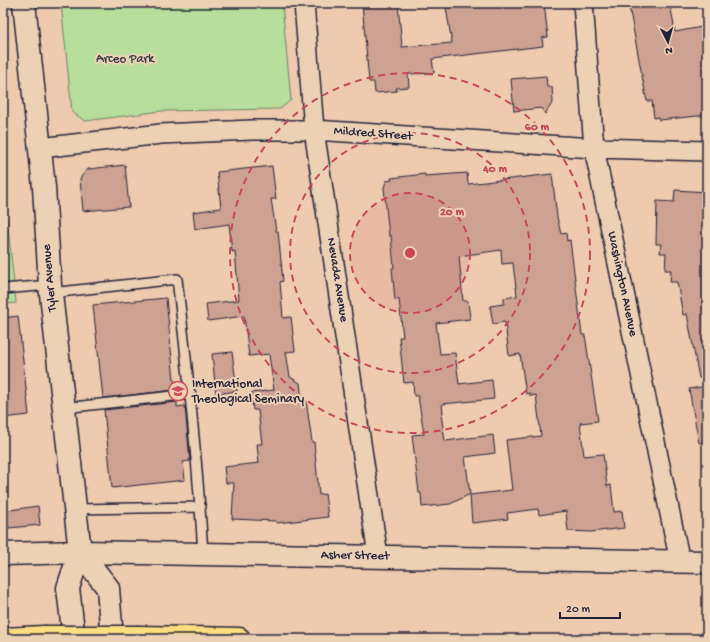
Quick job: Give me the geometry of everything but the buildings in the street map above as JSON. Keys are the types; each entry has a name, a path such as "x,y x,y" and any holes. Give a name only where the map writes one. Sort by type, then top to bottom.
{"highway":[{"path":"3,639 44,637 139,637 239,639"}],"street":[{"name":"Tyler Avenue","path":"24,3 44,187 50,289 80,552 68,588 74,639"},
{"name":"Nevada Avenue","path":"304,3 314,130 378,556"},
{"name":"Washington Avenue","path":"583,3 594,148 680,562"},
{"name":"Mildred Street","path":"40,148 161,134 252,130 314,130 594,148 707,152"},
{"name":"Asher Street","path":"3,554 80,552 707,562"},
{"path":"80,552 108,588 112,639"}],"lane":[{"path":"3,289 50,289 177,279 191,394 201,507 203,555"},
{"path":"64,408 191,394"},
{"path":"75,509 201,507"}],"green space":[{"name":"Arceo Park","path":"61,3 282,3 291,100 280,109 161,111 85,121 72,112"},
{"path":"3,179 16,303 3,304"}],"place":[{"name":"International Theological Seminary","path":"178,391"}]}
